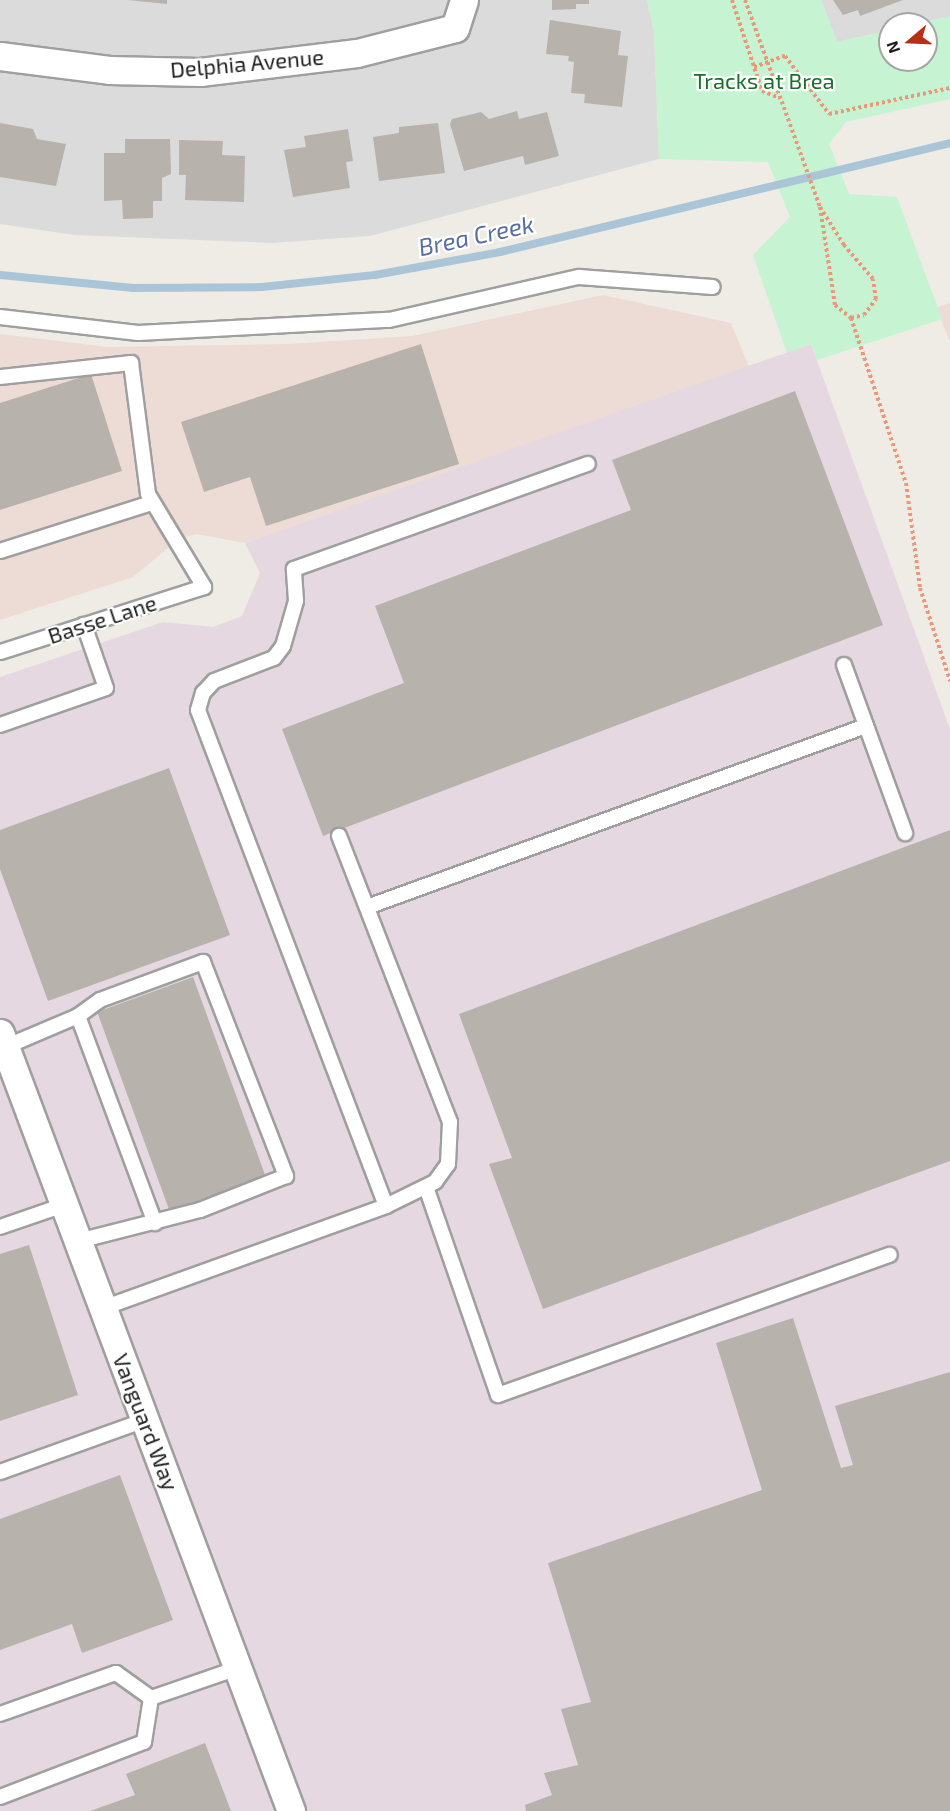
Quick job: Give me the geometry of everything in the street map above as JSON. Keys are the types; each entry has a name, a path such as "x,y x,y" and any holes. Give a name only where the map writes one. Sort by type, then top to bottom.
{"street":[{"name":"Delphia Avenue","path":"0,56 109,70 200,72 357,53 455,28 464,0"},
{"name":"Vanguard Way","path":"3,1040 291,1811"}],"lane":[{"path":"0,317 138,333 389,320 579,277 713,287"},
{"path":"0,377 131,363 151,503 0,551"},
{"path":"387,1206 198,710 214,681 274,658 283,646 296,601 294,569 588,464"},
{"name":"Basse Lane","path":"0,652 204,587 151,503"},
{"path":"0,725 106,688 84,625"},
{"path":"844,664 905,833"},
{"path":"367,907 866,726"},
{"path":"103,1308 387,1206 435,1182 448,1164 450,1122 339,836"},
{"path":"3,1040 78,1016 100,1000 203,962 286,1176 155,1224 78,1241"},
{"path":"78,1016 155,1224"},
{"path":"426,1187 498,1395 890,1256"},
{"path":"0,1227 64,1205"},
{"path":"0,1472 145,1420"},
{"path":"152,1698 238,1668"},
{"path":"0,1714 116,1673 152,1698"},
{"path":"0,1797 144,1742 152,1698"}],"path":[{"path":"732,0 762,91 780,98"},
{"path":"745,0 820,207 844,245 873,279 876,299 872,308 851,318"},
{"path":"754,67 785,56 829,114 857,110 950,88"},
{"path":"820,207 835,305 851,318 906,483 920,588 950,681"}],"shaded area":[{"path":"0,0 647,0 654,31 659,159 370,236 272,243 74,235 0,224"},
{"path":"821,0 950,0 950,16 938,19 938,12 878,12 878,33 837,42"},
{"path":"603,295 731,323 749,367 245,543 197,534 180,538 133,577 0,620 0,334 108,347 289,344 412,336"},
{"path":"950,303 950,341 936,308"},
{"path":"811,344 950,729 950,1811 0,1811 0,677 163,622 213,627 242,616 260,573 245,543"}],"green space":[{"name":"Tracks at Brea","path":"647,0 821,0 837,42 878,33 878,72 938,72 938,19 950,16 950,99 846,122 829,144 849,194 897,197 942,319 817,360 811,344 787,353 753,255 790,217 768,162 659,159 654,31"}],"building":[{"path":"128,0 167,0 167,4"},
{"path":"552,0 589,0 589,4 576,4 576,9 552,10"},
{"path":"833,0 903,0 860,16 858,10 843,15"},
{"path":"550,20 621,31 618,55 628,56 622,107 584,103 585,94 571,93 574,62 568,61 569,56 546,54"},
{"path":"517,111 519,119 547,112 559,156 525,165 523,156 464,171 450,124 452,119 481,112 489,119"},
{"path":"0,123 33,129 37,139 66,144 56,186 0,177"},
{"path":"438,123 445,173 379,181 373,137 399,133 399,127"},
{"path":"348,129 353,161 346,162 350,188 293,197 284,150 306,147 304,136"},
{"path":"125,139 170,139 171,174 162,178 162,201 153,201 153,218 123,219 122,200 104,201 104,153 125,153"},
{"path":"179,140 223,141 222,155 245,156 244,202 185,200 186,175 179,175"},
{"path":"421,344 459,464 266,526 250,477 204,492 181,422"},
{"path":"91,374 122,471 0,510 0,403"},
{"path":"795,391 883,625 323,836 282,729 404,683 375,606 631,510 612,460"},
{"path":"169,768 230,935 48,1001 0,869 0,830"},
{"path":"950,830 950,1161 543,1309 489,1164 512,1158 459,1014"},
{"path":"193,977 267,1179 171,1214 97,1012"},
{"path":"29,1245 78,1395 0,1421 0,1254"},
{"path":"793,1318 841,1468 853,1465 835,1406 950,1372 950,1811 526,1811 525,1805 552,1795 544,1773 578,1765 561,1709 591,1702 548,1563 762,1490 716,1343"},
{"path":"120,1475 173,1620 82,1653 72,1624 0,1650 0,1519"},
{"path":"205,1743 231,1811 90,1811 135,1795 126,1774"}],"waterway":[{"name":"Brea Creek","path":"0,275 133,288 262,287 375,275 500,252 950,143"}]}
